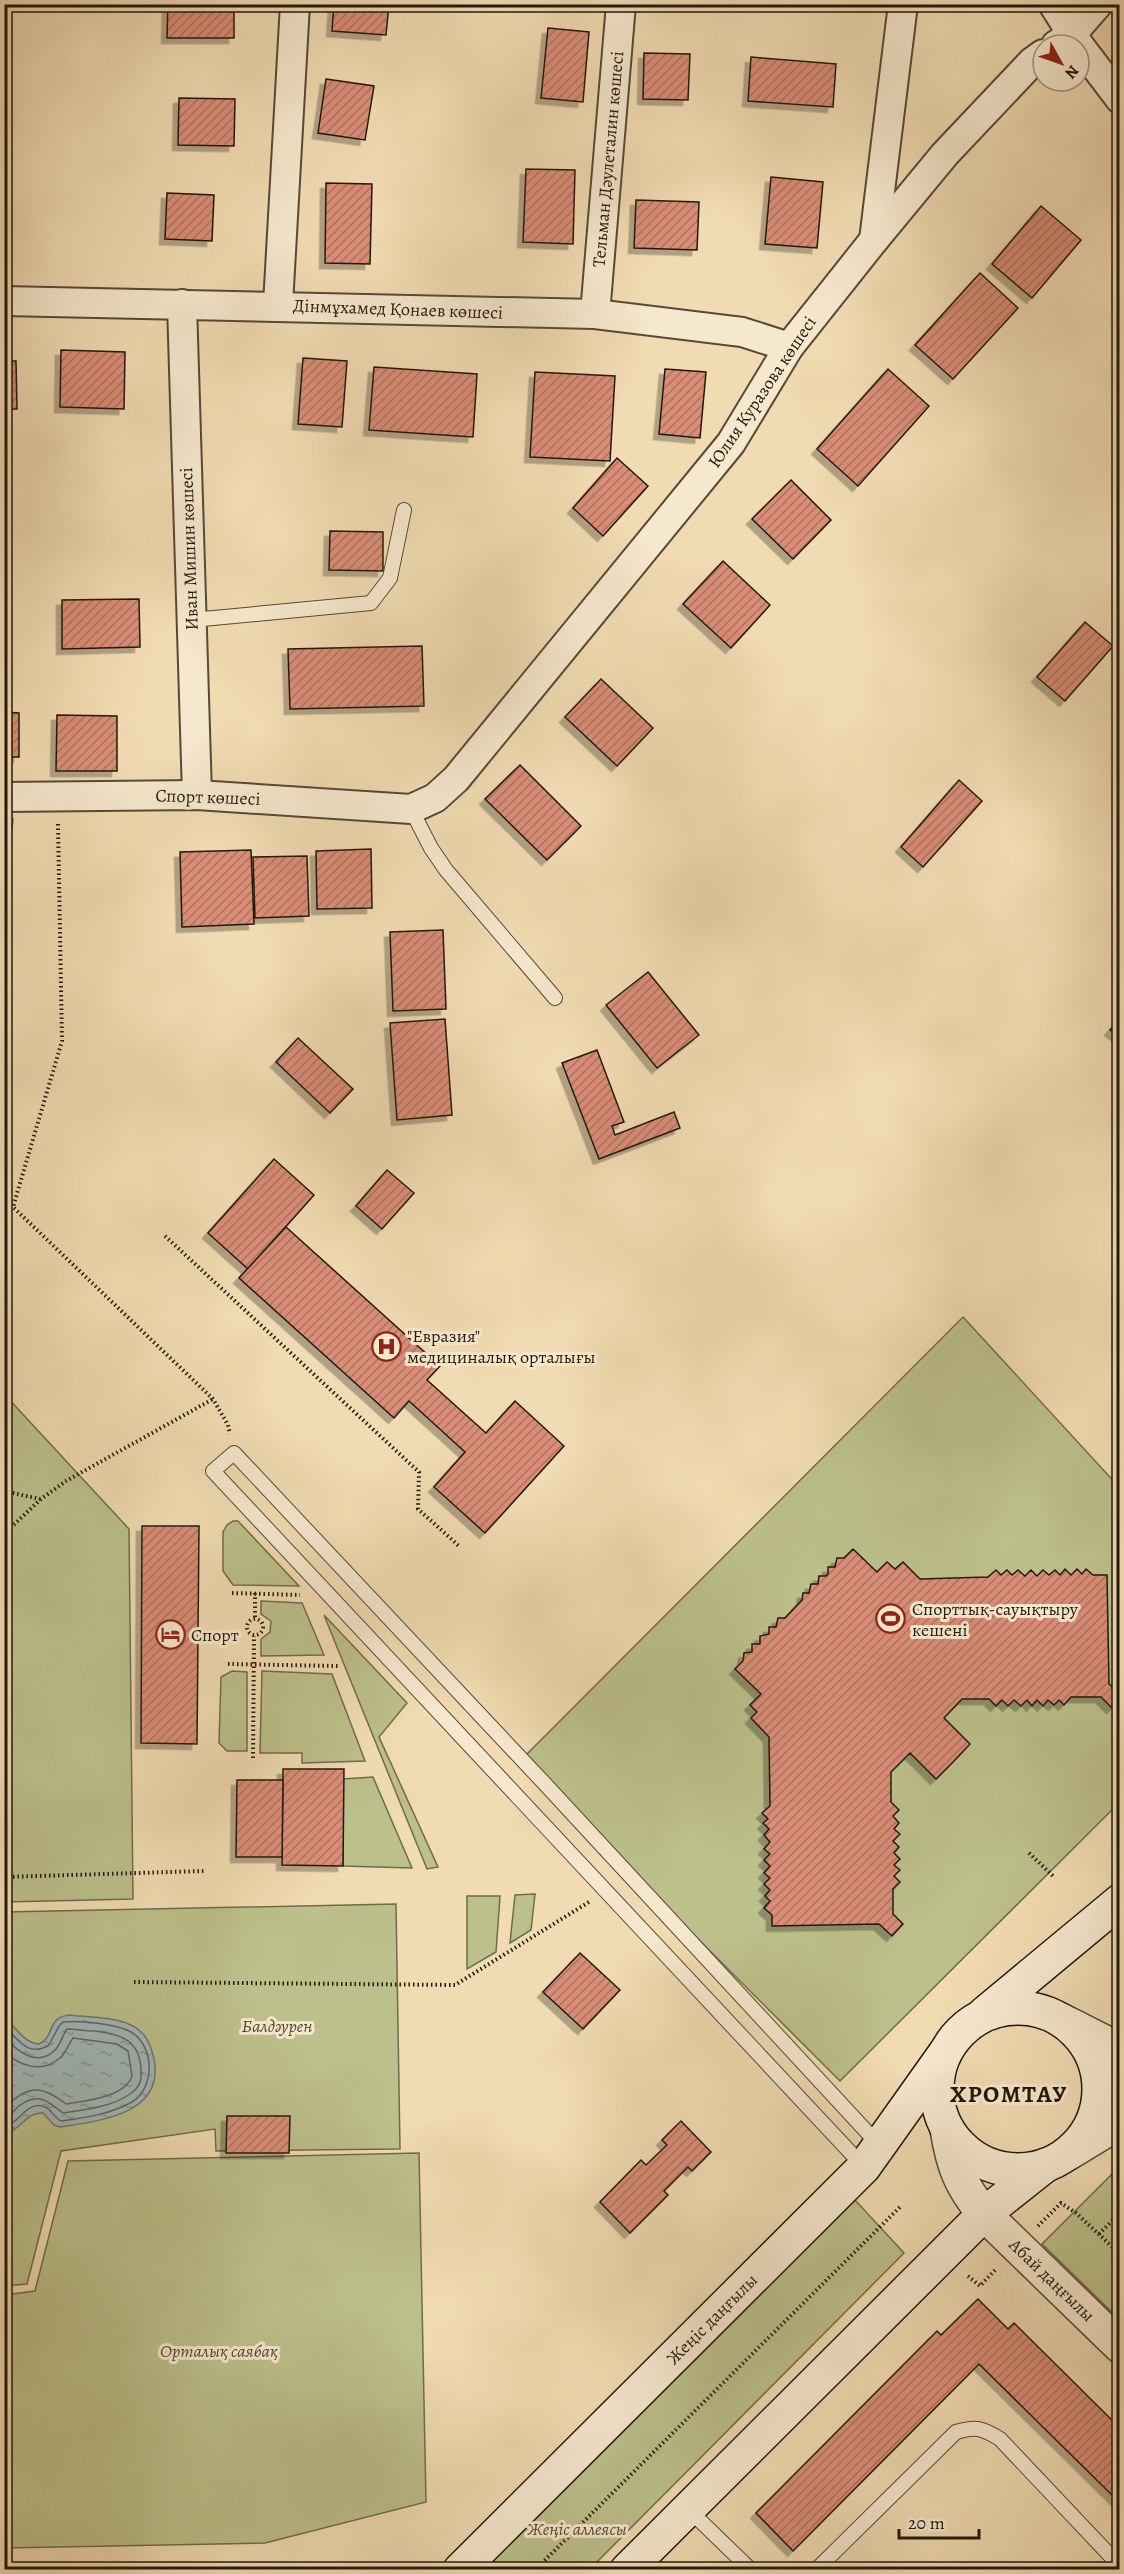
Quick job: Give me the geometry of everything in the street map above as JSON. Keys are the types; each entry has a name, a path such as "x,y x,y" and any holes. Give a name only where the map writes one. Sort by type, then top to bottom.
{"main road":[{"name":"Жеңіс даңғылы","path":"460,2570 872,2156 960,2033 1119,1901"},
{"path":"979,2018 1002,2009 1023,2008 1043,2012 1061,2020 1077,2033 1089,2049 1097,2068 1114,2069"},
{"path":"1061,2020 1114,2069"},
{"path":"945,2052 938,2078 938,2104 947,2129 961,2147 979,2161 1000,2168 1022,2170 1057,2160 1119,2122"},
{"path":"627,2570 984,2214 1084,2137 1114,2069"},
{"name":"Абай даңғылы","path":"947,2129 951,2157 957,2175 968,2194 984,2214 1119,2346"}],"street":[{"path":"278,305 295,4"},
{"name":"Тельман Дәулеталин көшесі","path":"595,314 621,4"},
{"path":"874,240 903,4"},
{"path":"1053,4 1066,33"},
{"path":"1078,33 1098,4"},
{"name":"Юлия Куразова көшесі","path":"411,809 435,798 456,779 723,452 789,346 874,240 945,154 1031,63"},
{"path":"1091,66 1119,99"},
{"name":"Дінмұхамед Қонаев көшесі","path":"4,301 278,305 595,314 742,332 789,346"},
{"name":"Иван Мишин көшесі","path":"182,303 197,795"},
{"name":"Спорт көшесі","path":"4,797 197,795 411,809"}],"lane":[{"path":"192,620 371,603 390,578 404,510"},
{"path":"411,809 446,870 555,998"},
{"path":"234,1453 537,1775 872,2156 607,1891 213,1472 234,1453"},
{"path":"816,2570 956,2432 972,2427 986,2430 1000,2439 1119,2566"},
{"path":"688,2509 751,2570"}],"path":[{"path":"57,795 62,1041 14,1207 213,1399 228,1425 234,1453"},
{"path":"165,1236 419,1472 418,1509 460,1547"},
{"path":"4,1534 41,1499 66,1480 213,1399"},
{"path":"4,1491 41,1499"},
{"path":"232,1593 311,1595"},
{"path":"255,1593 255,1618"},
{"path":"254,1636 249,1634 246,1628 248,1622 255,1618"},
{"path":"254,1636 261,1632 263,1626 260,1620 255,1618"},
{"path":"253,1758 254,1636"},
{"path":"228,1664 338,1666"},
{"path":"1029,1853 1054,1877"},
{"path":"4,1877 204,1871"},
{"path":"134,1982 455,1985 607,1891"},
{"path":"535,2570 901,2206"},
{"path":"1076,2213 1119,2254"},
{"path":"1099,2235 1119,2213"},
{"path":"1115,2400 1119,2396"}],"green space":[{"path":"4,819 13,819 5,895"},
{"name":"Спорттық-сауықтыру кешені","path":"963,1317 1119,1487 1119,1803 840,2081 520,1761"},
{"path":"5,1395 129,1529 133,1899 5,1902"},
{"path":"233,1521 238,1521 299,1586 233,1585 223,1571 223,1532"},
{"path":"261,1601 302,1603 324,1655 261,1656 261,1639 270,1632 271,1621 261,1614"},
{"path":"324,1615 407,1703 379,1737 438,1867 427,1869"},
{"path":"232,1671 247,1672 247,1751 227,1751 219,1743 221,1677"},
{"path":"262,1671 332,1674 365,1761 302,1763 302,1753 260,1753"},
{"path":"373,1777 412,1868 343,1866 343,1779"},
{"path":"535,1894 531,1930 510,1943 515,1895"},
{"path":"467,1896 500,1896 496,1952 467,1969"},
{"name":"Балдәурен","path":"396,1904 400,2149 216,2151 215,2129 61,2151 27,2284 5,2286 4,1912"},
{"name":"Орталық саябақ","path":"419,2153 426,2502 265,2543 5,2548 5,2295 35,2291 68,2161"},
{"path":"1119,2167 1119,2319 1042,2244"},
{"name":"Жеңіс аллеясы","path":"855,2200 904,2253 590,2569 484,2569"}],"water":[{"path":"70,2015 118,2020 141,2032 149,2044 154,2059 155,2077 150,2092 140,2103 126,2111 93,2122 60,2127 54,2125 43,2113 37,2113 27,2118 15,2129 5,2133 5,2019 24,2038 39,2044 48,2036 57,2019"}],"building":[{"path":"168,4 234,4 234,38 167,38"},
{"path":"334,4 389,4 386,35 332,31"},
{"path":"548,28 589,32 583,102 541,98"},
{"path":"644,53 690,54 688,100 643,99"},
{"path":"751,57 836,64 833,107 748,101"},
{"path":"326,79 374,86 365,140 318,133"},
{"path":"179,98 235,99 234,146 178,145"},
{"path":"526,169 575,170 573,244 523,242"},
{"path":"771,177 823,182 817,248 765,244"},
{"path":"326,183 372,184 370,264 325,263"},
{"path":"167,193 214,195 212,241 165,239"},
{"path":"636,200 699,202 697,250 634,248"},
{"path":"1041,206 1081,240 1032,298 992,264"},
{"path":"980,273 1018,308 953,379 915,345"},
{"path":"61,350 125,352 124,409 60,407"},
{"path":"303,358 347,361 342,427 298,424"},
{"path":"4,361 16,361 17,409 4,409"},
{"path":"374,367 477,374 473,437 369,430"},
{"path":"665,369 706,372 700,438 659,434"},
{"path":"888,369 929,406 858,486 817,449"},
{"path":"535,372 615,376 610,461 530,457"},
{"path":"617,458 648,486 603,536 573,508"},
{"path":"791,480 831,520 793,559 752,519"},
{"path":"330,531 383,532 383,571 329,570"},
{"path":"723,561 770,605 731,648 683,604"},
{"path":"139,599 140,647 62,649 62,600"},
{"path":"1085,622 1113,646 1065,701 1037,677"},
{"path":"422,646 424,706 290,709 288,649"},
{"path":"601,679 653,728 617,766 565,717"},
{"path":"4,712 19,713 19,757 4,757"},
{"path":"57,715 117,716 117,771 56,771"},
{"path":"520,765 581,826 547,860 485,799"},
{"path":"959,780 982,801 923,867 901,847"},
{"path":"371,849 372,908 317,909 316,851"},
{"path":"251,850 254,924 182,927 180,852"},
{"path":"307,856 309,916 255,918 253,857"},
{"path":"443,930 446,1009 393,1011 390,932"},
{"path":"648,972 699,1035 657,1068 606,1005"},
{"path":"445,1019 452,1115 397,1120 390,1023"},
{"path":"1120,1019 1120,1038 1110,1030"},
{"path":"298,1038 353,1089 330,1113 276,1062"},
{"path":"597,1050 624,1122 612,1126 615,1135 674,1112 680,1128 599,1159 562,1063"},
{"path":"274,1159 314,1195 248,1269 208,1233"},
{"path":"387,1170 414,1193 382,1229 356,1206"},
{"path":"286,1227 440,1366 427,1380 486,1433 515,1401 564,1446 485,1533 434,1487 465,1452 409,1401 394,1418 239,1278"},
{"name":"Спорт","path":"142,1526 199,1526 197,1744 141,1743"},
{"path":"853,1549 877,1572 887,1562 895,1569 903,1562 920,1579 988,1577 996,1570 1001,1575 1007,1570 1012,1575 1018,1570 1025,1576 1031,1570 1037,1576 1043,1570 1049,1575 1055,1570 1060,1575 1065,1569 1071,1575 1077,1569 1082,1574 1086,1569 1093,1575 1107,1575 1109,1684 1120,1694 1120,1701 1112,1708 1101,1697 1071,1697 1064,1705 1059,1700 1054,1705 1048,1700 1043,1706 1037,1700 1032,1706 1027,1700 1021,1706 1014,1700 1008,1706 1002,1700 996,1706 989,1699 962,1699 944,1718 970,1744 953,1762 936,1779 910,1753 891,1772 891,1802 899,1810 893,1816 899,1823 894,1829 900,1834 893,1841 899,1847 894,1853 900,1859 894,1865 900,1870 894,1876 900,1882 893,1889 893,1914 903,1924 892,1936 879,1924 772,1926 772,1915 764,1908 770,1901 765,1896 770,1890 764,1884 770,1878 764,1873 770,1866 764,1860 770,1854 764,1849 770,1842 764,1835 769,1829 763,1823 768,1819 762,1813 770,1806 769,1737 751,1718 757,1712 750,1705 761,1694 735,1669 743,1661 744,1653 752,1652 752,1644 760,1644 760,1636 769,1634 769,1627 776,1627 778,1618 785,1618 802,1600 803,1593 809,1593 811,1584 818,1584 819,1576 828,1574 828,1567 835,1567 837,1558 844,1558"},
{"path":"283,1769 344,1769 343,1866 282,1865"},
{"path":"237,1780 283,1780 282,1857 236,1857"},
{"path":"580,1953 620,1990 583,2029 543,1992"},
{"path":"227,2116 290,2116 289,2153 226,2153"},
{"path":"681,2121 711,2152 692,2171 688,2167 664,2191 668,2195 630,2233 600,2202 641,2160 646,2165 667,2145 662,2140"},
{"path":"978,2299 1008,2329 1014,2323 1120,2428 1120,2503 979,2364 793,2551 756,2513 937,2331 941,2335"}],"place":[{"name":"\"Евразия\" медициналық орталығы","path":"386,1346"},
{"name":"Спорттық-сауықтыру кешені","path":"891,1619"},
{"name":"Спорт","path":"170,1635"}],"district":[{"name":"ХРОМТАУ","path":"1009,2094"}]}
